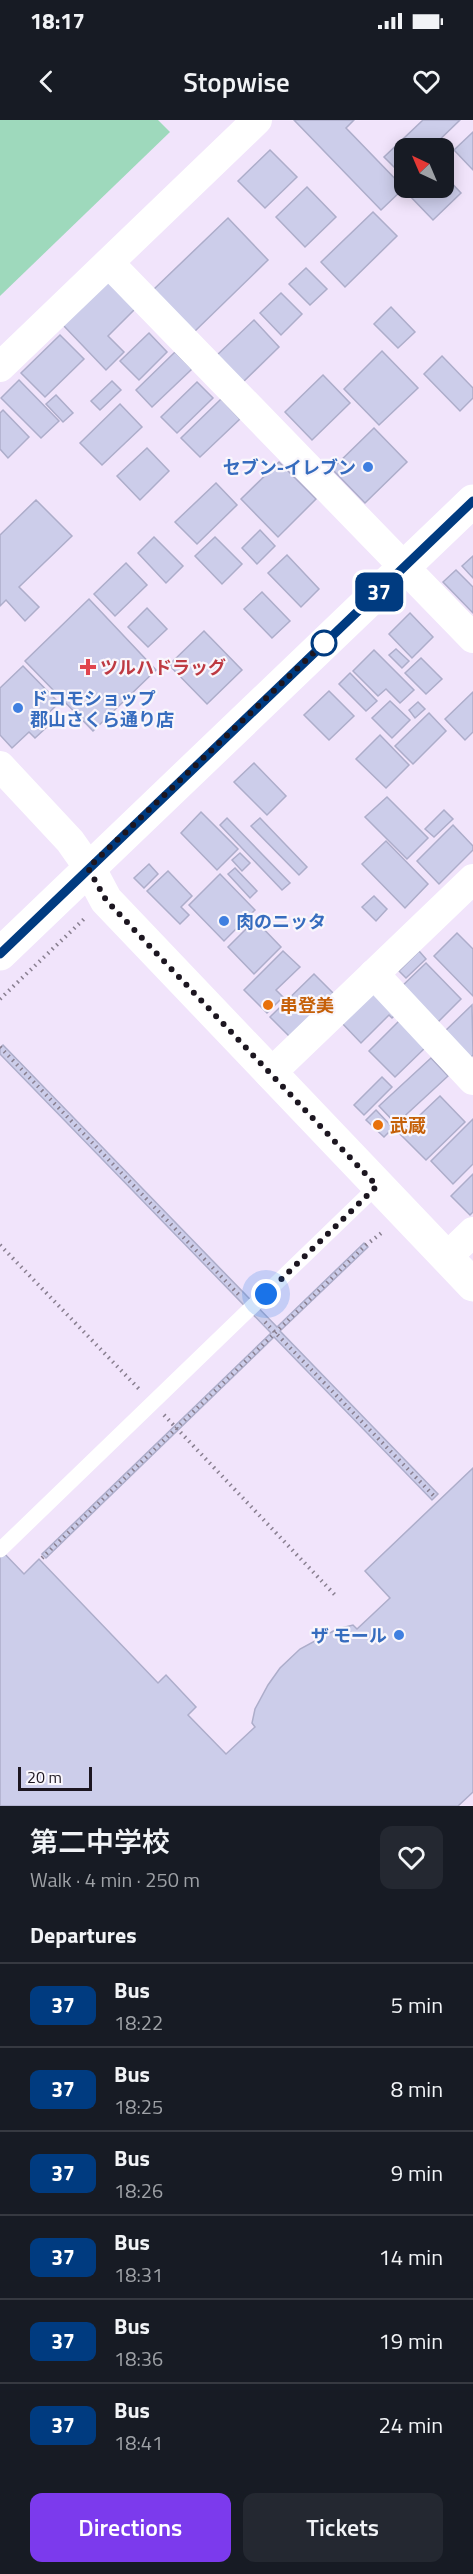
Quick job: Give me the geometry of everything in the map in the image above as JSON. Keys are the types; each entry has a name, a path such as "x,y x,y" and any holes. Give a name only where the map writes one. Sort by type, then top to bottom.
{"main road":[{"path":"0,954 473,501"},
{"path":"88,868 106,900 473,1285"}],"street":[{"path":"0,367 257,120"},
{"path":"109,263 473,638"},
{"path":"0,766 70,840 88,868"},
{"path":"270,1074 473,879"},
{"path":"374,974 473,1080"},
{"path":"446,1258 473,1232"}],"lane":[{"path":"0,1550 377,1186"}],"path":[{"path":"0,999 81,921 87,918 93,921"},
{"path":"0,1047 434,1496"},
{"path":"0,1245 335,1595"},
{"path":"42,1558 366,1245"}],"green space":[{"path":"0,120 158,120 170,132 0,296"}],"building":[{"path":"294,120 354,120 346,128 394,178 394,198 381,210"},
{"path":"423,120 460,120 441,138 404,138"},
{"path":"473,132 473,170 454,150"},
{"path":"394,148 394,167 384,157"},
{"path":"270,150 297,177 265,208 238,181"},
{"path":"454,186 461,193 433,220 412,198 454,198"},
{"path":"307,187 336,217 305,247 276,217"},
{"path":"373,212 397,236 345,287 321,262"},
{"path":"228,218 268,260 193,333 152,291"},
{"path":"306,268 327,289 310,305 289,284"},
{"path":"108,281 135,309 108,336 124,352 106,370 63,325"},
{"path":"281,293 302,314 281,335 260,313"},
{"path":"391,307 415,332 398,348 374,324"},
{"path":"254,320 279,347 241,384 215,357"},
{"path":"149,333 167,352 139,380 120,361"},
{"path":"60,335 84,359 45,397 21,373"},
{"path":"382,351 418,388 379,425 344,389"},
{"path":"175,352 192,369 152,407 136,390"},
{"path":"442,356 473,388 473,398 460,411 424,374"},
{"path":"323,375 350,403 312,440 285,412"},
{"path":"19,380 59,421 41,438 1,398"},
{"path":"112,381 121,390 100,410 91,401"},
{"path":"197,382 213,398 177,433 161,417"},
{"path":"56,395 73,413 63,422 46,404"},
{"path":"221,399 240,419 200,457 181,438"},
{"path":"120,404 142,427 102,465 80,443"},
{"path":"3,410 29,437 8,458 0,449 0,413"},
{"path":"374,428 407,462 365,503 332,469"},
{"path":"147,448 169,471 140,500 117,476"},
{"path":"279,462 316,499 278,537 241,499"},
{"path":"216,483 237,505 197,544 175,522"},
{"path":"36,500 72,536 19,587 39,607 25,621 6,600 0,606 0,535"},
{"path":"260,530 275,546 257,564 242,548"},
{"path":"154,537 183,566 166,583 138,553"},
{"path":"215,537 242,564 222,584 195,556"},
{"path":"287,555 319,589 301,607 268,573"},
{"path":"473,556 473,578 462,566"},
{"path":"126,563 147,585 115,616 94,594"},
{"path":"456,570 473,587 473,613 443,582"},
{"path":"262,592 290,621 272,638 244,609"},
{"path":"89,599 156,670 93,731 25,661"},
{"path":"147,608 167,629 148,647 128,627"},
{"path":"410,613 433,637 412,658 389,634"},
{"path":"204,631 242,670 207,704 169,665"},
{"path":"396,649 409,661 402,668 389,655"},
{"path":"374,650 414,690 400,703 386,689 378,696 353,671"},
{"path":"421,658 442,679 426,694 405,673"},
{"path":"23,666 59,703 42,719 48,726 35,738 29,732 12,748 0,735 0,688"},
{"path":"350,673 377,701 366,711 339,684"},
{"path":"329,691 354,716 329,740 304,715"},
{"path":"473,692 473,732 465,740 445,719"},
{"path":"390,701 410,720 392,738 372,718"},
{"path":"418,702 425,709 415,718 409,710"},
{"path":"429,713 446,731 413,764 395,746"},
{"path":"380,735 409,765 386,788 356,759"},
{"path":"254,763 286,796 267,815 234,782"},
{"path":"387,797 428,838 407,859 365,817"},
{"path":"444,810 453,819 434,837 425,829"},
{"path":"201,812 238,849 217,870 181,833"},
{"path":"227,818 290,883 282,890 220,825"},
{"path":"260,818 307,867 299,875 251,826"},
{"path":"453,825 473,846 473,850 439,884 417,861"},
{"path":"386,841 428,884 405,908 362,864"},
{"path":"240,853 250,863 242,871 232,860"},
{"path":"149,864 158,874 144,888 134,878"},
{"path":"235,868 257,891 250,898 228,874"},
{"path":"168,871 192,896 181,907 189,915 180,924 147,891"},
{"path":"220,874 255,910 224,941 189,905"},
{"path":"374,896 387,909 376,921 362,907"},
{"path":"255,920 281,947 254,974 228,947"},
{"path":"457,933 473,949 473,996 434,956"},
{"path":"283,951 300,967 276,990 283,997 267,1013 244,990"},
{"path":"419,951 426,959 406,978 399,971"},
{"path":"426,963 461,999 435,1025 399,989"},
{"path":"314,974 335,995 292,1039 270,1017"},
{"path":"377,984 401,1009 392,1018 389,1015 361,1043 340,1021"},
{"path":"472,1005 473,1055 469,1059 443,1033"},
{"path":"402,1018 428,1045 395,1077 369,1051"},
{"path":"3,1045 277,1327 364,1243 368,1247 280,1331 438,1494 432,1500 274,1337 46,1558 42,1554 271,1333 0,1054 0,1048"},
{"path":"431,1058 448,1076 396,1124 379,1106"},
{"path":"382,1077 392,1087 364,1115 354,1105"},
{"path":"440,1096 465,1122 426,1160 400,1134"},
{"path":"376,1110 393,1128 384,1137 366,1120"},
{"path":"473,1119 473,1164 453,1184 431,1161"},
{"path":"473,1174 473,1212 470,1215 451,1196"},
{"name":"ザ モール","path":"473,1468 473,1792 458,1806 0,1806 0,1549 24,1574 39,1559 158,1683 166,1675 196,1707 188,1715 226,1754 255,1727 252,1723 255,1709 280,1668 300,1649 337,1629 353,1625 357,1629 390,1598 365,1571"}],"bus line":[{"name":"37","path":"0,954 473,501"}],"place":[{"name":"セブン-イレブン","path":"368,467"},
{"name":"ツルハドラッグ","path":"88,667"},
{"name":"ドコモショップ 郡山さくら通り店","path":"18,708"},
{"name":"肉のニッタ","path":"224,921"},
{"name":"串登美","path":"268,1005"},
{"name":"武蔵","path":"378,1125"},
{"name":"ザ モール","path":"399,1635"}],"route":[{"path":"266,1294 377,1186 106,900 88,868 324,643"}]}
